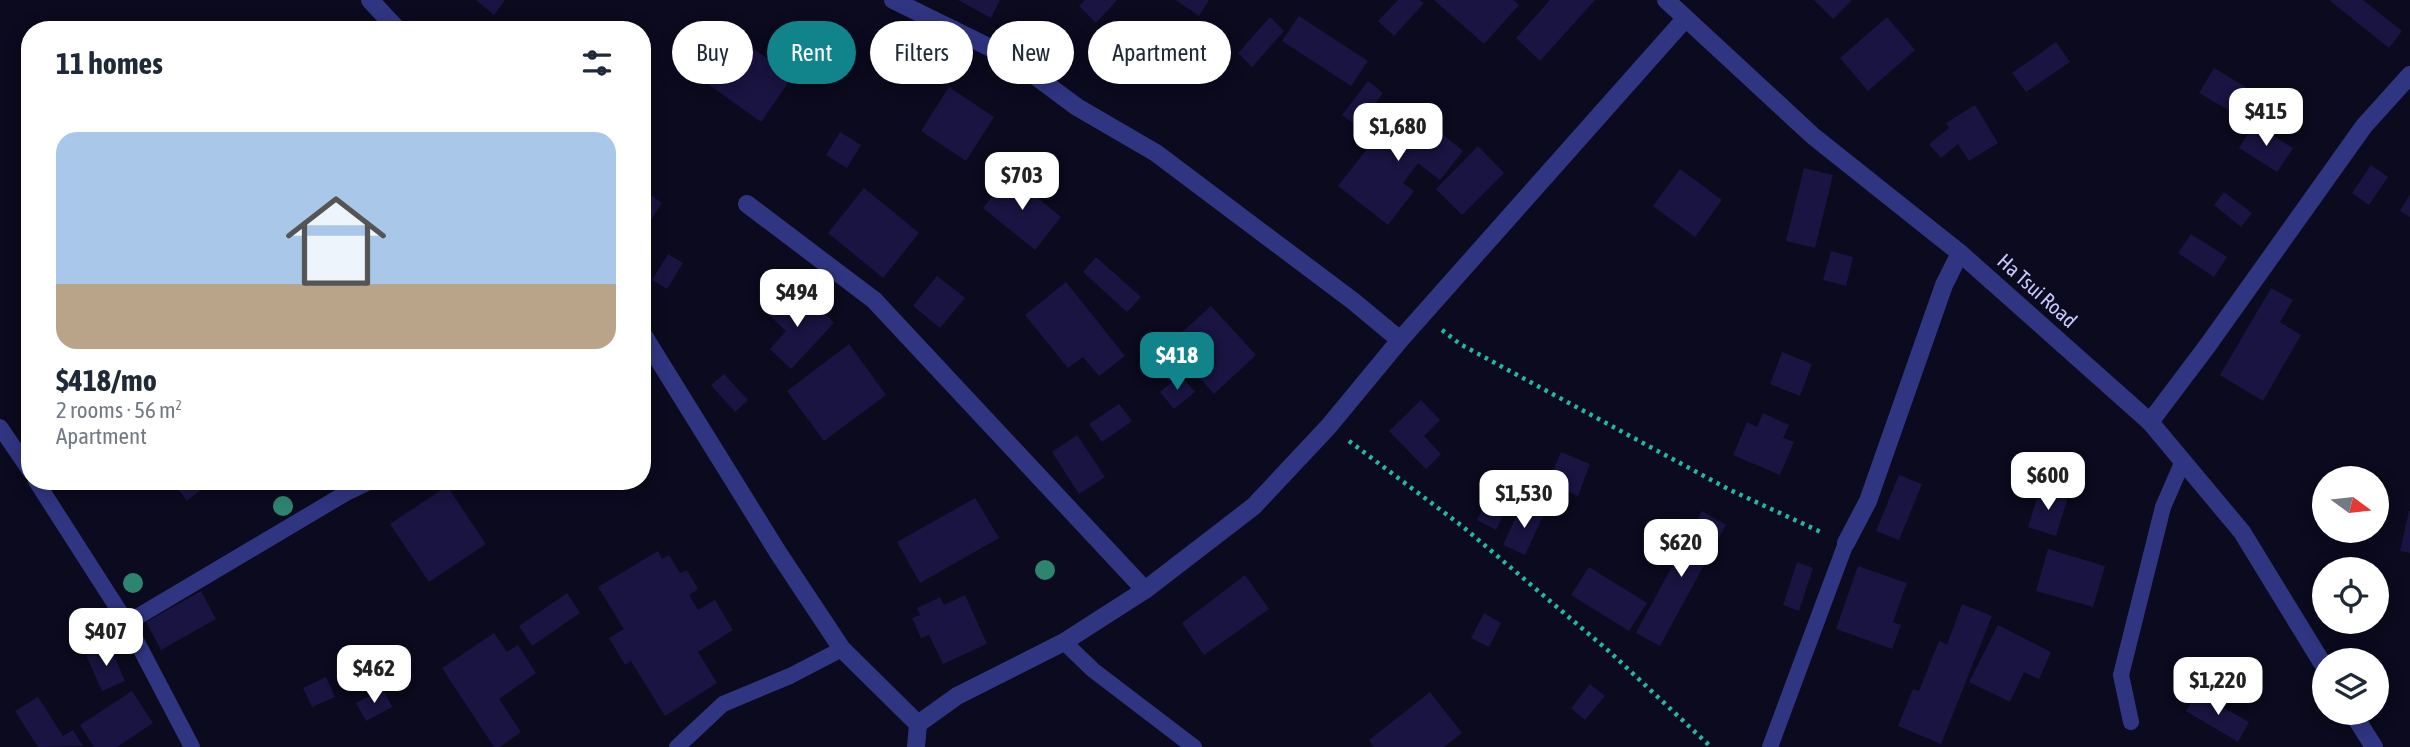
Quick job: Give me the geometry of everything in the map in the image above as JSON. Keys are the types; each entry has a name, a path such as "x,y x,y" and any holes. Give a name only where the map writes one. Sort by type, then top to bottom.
{"street":[{"path":"370,0 390,21"},
{"path":"893,0 1011,58 1077,107 1156,153 1353,301 1399,340"},
{"name":"Ha Tsui Road","path":"1666,0 1813,136 1960,253 2150,422 2242,532 2313,648"},
{"path":"916,747 918,724 957,696 1064,642 1145,590 1254,506 1329,426 1399,340 1685,19"},
{"path":"2150,422 2364,126 2410,75"},
{"path":"747,204 874,300 1145,590"},
{"path":"1846,543 1868,501 1944,285 1960,253"},
{"path":"651,349 842,649 918,724"},
{"path":"2360,725 2374,747"}],"lane":[{"path":"0,428 21,458"},
{"path":"2131,722 2121,675 2162,507 2183,461"},
{"path":"42,490 127,623 192,747"},
{"path":"127,623 352,490"},
{"path":"1770,747 1846,543"},
{"path":"1064,642 1093,670 1194,747"},
{"path":"677,747 723,704 790,676 842,649"}],"path":[{"path":"1422,314 1461,344 1728,489 1846,543"},
{"path":"1329,426 1462,526 1611,653 1712,747"}],"building":[{"path":"476,0 505,0 494,15"},
{"path":"958,0 1000,0 991,18"},
{"path":"1085,0 1117,0 1098,21 1094,21 1079,6"},
{"path":"1176,0 1209,0 1199,16"},
{"path":"1398,0 1420,0 1424,3 1394,36 1378,21"},
{"path":"1434,0 1513,0 1519,5 1484,44"},
{"path":"1550,0 1595,0 1540,61 1516,38"},
{"path":"1814,0 1852,0 1833,19"},
{"path":"2329,0 2363,0 2402,31 2389,48"},
{"path":"1299,16 1368,61 1351,86 1282,41"},
{"path":"1270,17 1284,31 1252,67 1238,53"},
{"path":"1887,17 1915,50 1868,91 1840,58"},
{"path":"2056,42 2070,62 2026,92 2012,73"},
{"path":"753,49 767,58 767,84 787,84 761,122 708,84 753,84"},
{"path":"2214,68 2249,89 2235,114 2199,93"},
{"path":"1368,81 1383,93 1357,126 1342,115"},
{"path":"949,87 994,117 966,161 921,131"},
{"path":"1403,103 1463,151 1440,180 1418,163 1403,183 1414,191 1388,225 1338,186"},
{"path":"1975,105 1998,143 1969,161 1958,144 1941,158 1929,144 1949,128 1946,123"},
{"path":"2254,124 2293,148 2277,172 2239,148"},
{"path":"840,132 861,145 847,168 826,155"},
{"path":"1478,146 1504,173 1462,215 1436,189"},
{"path":"2371,165 2388,177 2369,205 2352,193"},
{"path":"1804,168 1833,175 1815,248 1786,241"},
{"path":"1680,169 1722,200 1695,237 1653,206"},
{"path":"1010,175 1061,217 1035,250 983,208"},
{"path":"864,188 919,233 883,278 828,233"},
{"path":"2224,192 2252,213 2241,227 2214,205"},
{"path":"2410,194 2410,217 2400,211"},
{"path":"651,195 662,203 651,220"},
{"path":"2191,234 2227,257 2214,277 2178,253"},
{"path":"1831,251 1853,257 1846,286 1823,280"},
{"path":"668,254 683,263 667,289 652,280"},
{"path":"1096,257 1141,297 1127,312 1083,272"},
{"path":"937,276 965,298 940,328 913,306"},
{"path":"1066,282 1125,356 1099,376 1083,357 1068,368 1025,315"},
{"path":"2271,288 2293,300 2280,322 2301,335 2263,401 2220,375"},
{"path":"786,292 806,310 813,302 834,323 791,369 770,349 786,331 767,313"},
{"path":"1211,306 1256,355 1214,394 1169,344"},
{"path":"849,344 886,395 824,441 787,391"},
{"path":"1782,352 1812,364 1800,396 1770,384"},
{"path":"724,374 748,400 735,412 711,385"},
{"path":"1180,375 1195,392 1174,409 1160,392"},
{"path":"1421,400 1440,420 1424,436 1441,454 1426,469 1389,431"},
{"path":"1119,404 1132,421 1102,442 1089,424"},
{"path":"1763,413 1789,425 1783,438 1794,442 1780,475 1733,455 1747,422 1757,427"},
{"path":"1077,435 1105,477 1079,494 1052,452"},
{"path":"1561,452 1590,464 1578,496 1548,483"},
{"path":"1899,475 1922,484 1899,540 1876,531"},
{"path":"2040,489 2068,497 2056,536 2028,527"},
{"path":"179,490 200,490 187,501"},
{"path":"441,490 450,490 486,544 429,582 390,524"},
{"path":"975,498 999,538 920,583 897,542"},
{"path":"1489,498 1507,508 1496,530 1477,520"},
{"path":"1522,504 1544,514 1525,555 1503,545"},
{"path":"1702,511 1726,525 1660,646 1636,633"},
{"path":"2410,511 2410,553 2400,551"},
{"path":"2048,549 2105,566 2093,607 2036,591"},
{"path":"658,551 662,559 669,555 680,573 687,570 698,589 689,595 698,610 715,600 733,630 698,652 717,683 665,716 631,661 625,665 609,638 624,629 598,587"},
{"path":"1797,562 1813,568 1799,611 1783,605"},
{"path":"1858,566 1907,583 1893,622 1901,625 1892,649 1836,629"},
{"path":"1589,567 1647,603 1629,631 1571,595"},
{"path":"1245,575 1269,609 1204,655 1182,623"},
{"path":"201,591 216,619 161,650 146,622"},
{"path":"567,593 580,613 532,646 519,626"},
{"path":"965,595 987,644 943,664 929,635 921,638 912,618 920,615 917,608 940,597 944,605"},
{"path":"1962,604 1992,616 1941,744 1898,726 1913,689 1919,691 1939,641 1947,645"},
{"path":"1484,613 1501,623 1489,647 1471,638"},
{"path":"1998,625 2051,652 2039,679 2024,672 2010,702 1969,682"},
{"path":"494,633 507,652 518,645 536,673 499,699 521,732 500,747 494,747 442,668"},
{"path":"109,644 125,681 102,691 86,655"},
{"path":"326,677 335,697 312,707 303,688"},
{"path":"1590,684 1605,696 1585,720 1571,708"},
{"path":"383,689 392,707 366,721 356,703"},
{"path":"132,691 153,723 117,747 94,747 80,725"},
{"path":"1430,692 1462,733 1444,747 1374,747 1369,740"},
{"path":"2197,693 2249,722 2238,742 2186,711"},
{"path":"38,697 63,736 73,730 83,746 38,747 15,711"}]}
